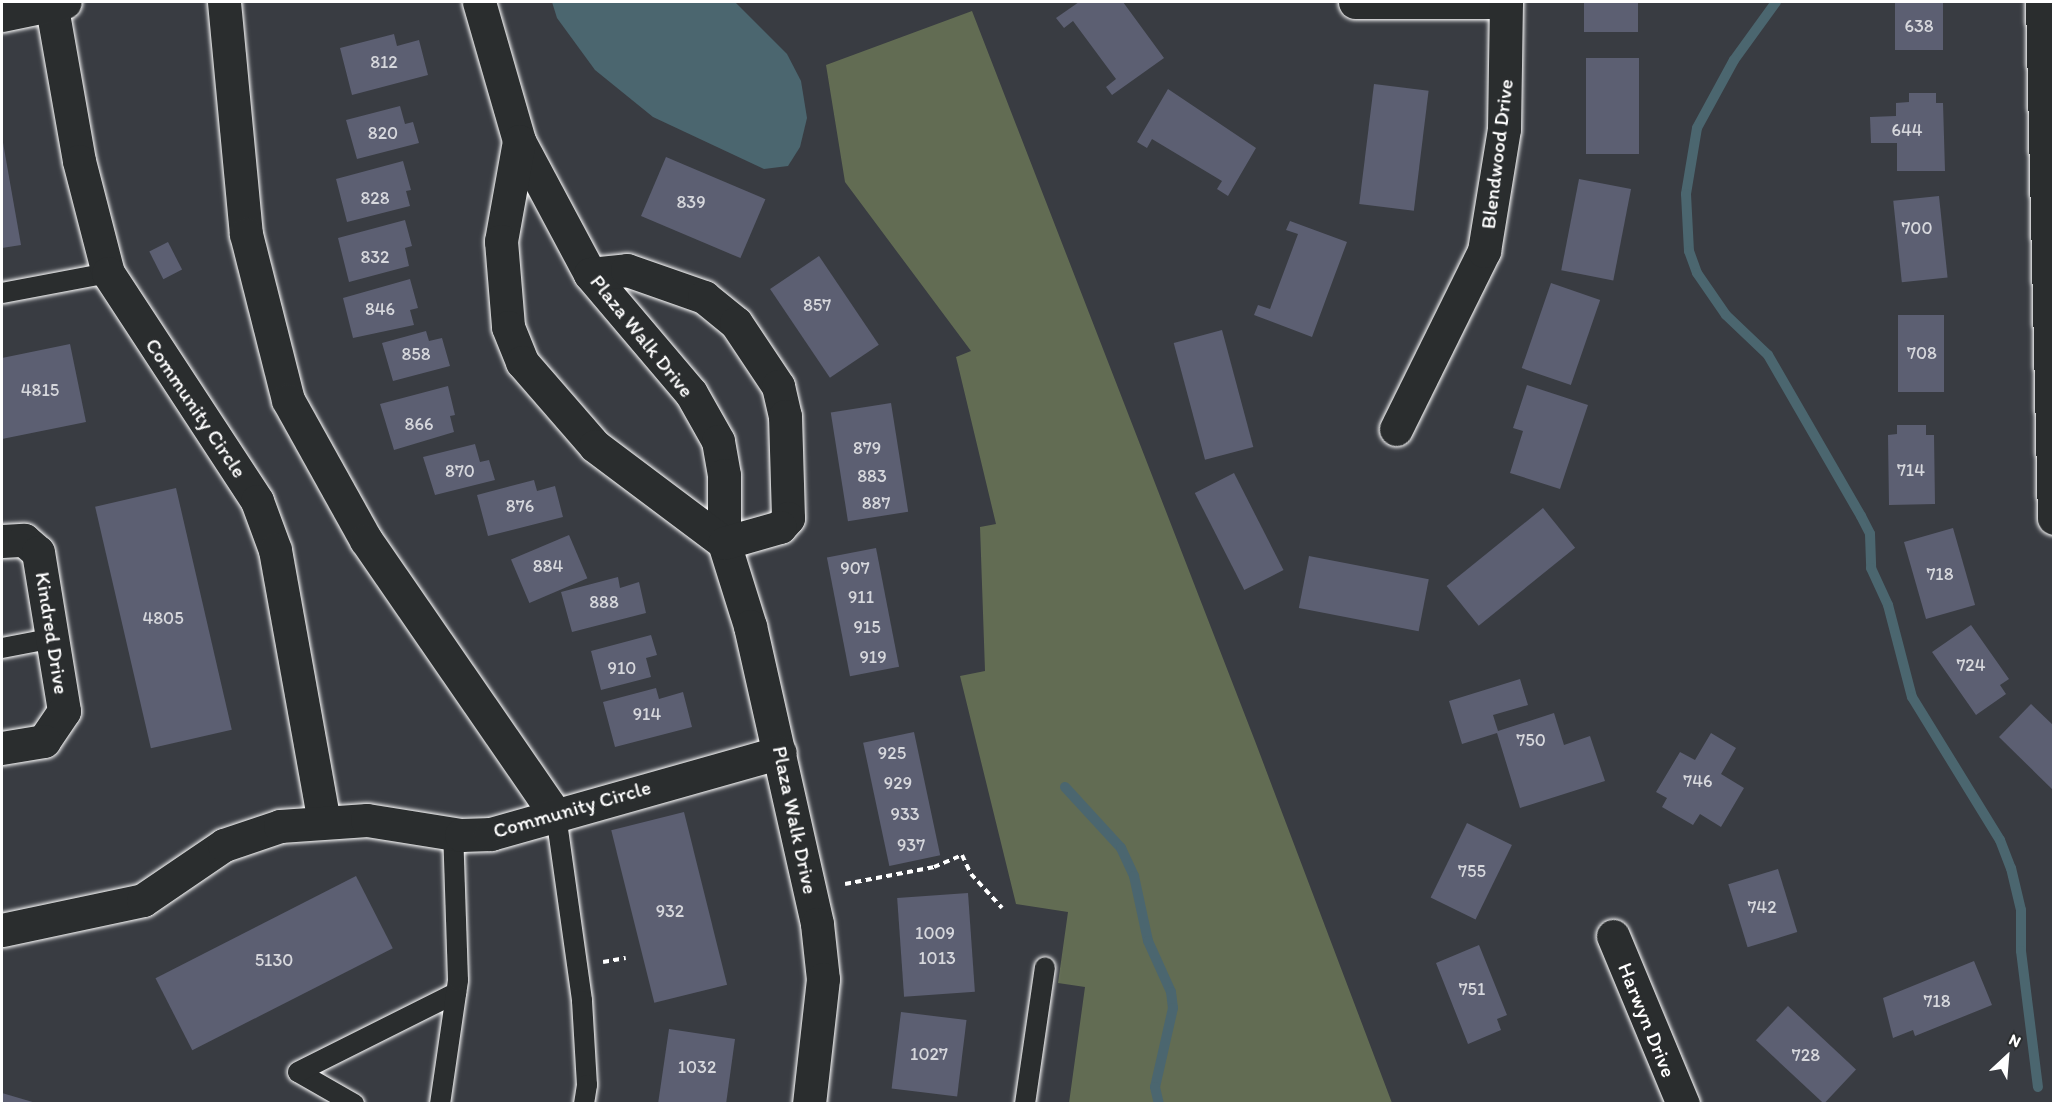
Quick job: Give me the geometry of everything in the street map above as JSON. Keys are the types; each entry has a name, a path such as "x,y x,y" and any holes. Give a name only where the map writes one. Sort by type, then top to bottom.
{"street":[{"path":"224,2 246,234 288,400 366,540 556,815"},
{"name":"Plaza Walk Drive","path":"479,2 519,141 590,274 691,393 718,441 724,475 724,543 780,752 817,924 823,979 808,1104"},
{"path":"1355,2 1506,2"},
{"name":"Blendwood Drive","path":"1396,429 1484,251 1504,129 1506,2"},
{"path":"2042,2 2054,518"},
{"path":"2,15 56,3"},
{"name":"Community Circle","path":"56,3 79,161 108,273 256,501 275,550 324,821"},
{"name":"Plaza Walk Drive","path":"519,141 501,241 508,327 522,362 595,446 724,543"},
{"path":"590,274 627,270 704,297 736,323 778,386 785,416 788,518 780,527 724,543"},
{"name":"Kindred Drive","path":"2,542 24,540 38,552 64,711 58,727 44,741 2,748"},
{"name":"Community Circle","path":"2,930 143,900 224,845 248,834 324,821 367,820 453,833 491,834 780,752"},
{"name":"Harwyn Drive","path":"1613,936 1683,1104"}],"lane":[{"path":"2,293 108,273"},
{"path":"2,648 54,639"},
{"path":"556,815 582,1000 584,1104"},
{"path":"440,1104 456,993 453,833"},
{"path":"1025,1104 1045,967"},
{"path":"354,1104 298,1072 456,993"}],"path":[{"path":"845,884 934,867 962,855 971,874 1002,908"}],"green space":[{"path":"972,11 1255,741 1392,1103 1069,1103 1085,987 1058,983 1068,912 1016,904 960,676 985,671 980,527 996,524 956,357 971,351 845,182 826,65"}],"water":[{"path":"552,2 735,2 787,54 801,81 807,118 800,147 788,166 764,169 653,117 595,70 557,18"}],"building":[{"path":"1079,2 1123,2 1164,58 1112,95 1106,87 1116,79 1073,21 1064,28 1056,18"},
{"path":"1584,2 1638,2 1638,32 1584,32"},
{"path":"1895,2 1943,2 1943,50 1895,50"},
{"path":"394,34 397,46 419,40 428,75 352,95 340,48"},
{"path":"1586,58 1639,58 1639,154 1586,154"},
{"path":"1374,84 1429,91 1414,211 1359,204"},
{"path":"1168,89 1256,148 1228,196 1217,189 1222,181 1152,139 1147,148 1137,142"},
{"path":"1909,93 1936,93 1936,103 1943,103 1945,171 1897,171 1897,143 1871,143 1870,117 1896,116 1896,103 1909,102"},
{"path":"400,106 405,124 413,122 419,143 357,159 346,120"},
{"path":"2,137 21,245 2,248"},
{"path":"666,157 765,199 740,258 641,216"},
{"path":"403,161 411,190 406,191 410,206 347,222 336,179"},
{"path":"1579,179 1631,189 1613,280 1561,270"},
{"path":"1939,196 1948,278 1902,282 1893,201"},
{"path":"405,220 412,246 405,248 409,266 349,282 338,238"},
{"path":"1290,221 1347,242 1312,337 1254,315 1258,305 1270,309 1298,234 1286,230"},
{"path":"168,242 182,270 163,279 149,252"},
{"path":"819,256 879,345 830,378 770,289"},
{"path":"410,279 418,308 410,310 414,325 353,338 343,298"},
{"path":"1551,283 1600,300 1571,385 1522,368"},
{"path":"1898,315 1944,315 1944,392 1898,392"},
{"path":"1222,330 1253,447 1205,460 1174,343"},
{"path":"426,331 429,341 442,338 450,366 393,381 382,343"},
{"path":"70,344 86,422 2,439 2,358"},
{"path":"1527,385 1588,405 1560,489 1510,473 1523,431 1513,428"},
{"path":"448,386 455,415 450,416 454,432 394,450 380,404"},
{"path":"891,403 908,512 848,521 831,413"},
{"path":"1897,425 1926,425 1926,435 1934,435 1935,504 1889,505 1888,435 1897,434"},
{"path":"475,444 480,462 489,460 495,480 435,495 423,457"},
{"path":"1234,473 1283,570 1244,590 1195,493"},
{"path":"534,480 537,491 555,486 563,517 488,536 477,495"},
{"path":"176,488 232,730 151,748 95,507"},
{"path":"1543,508 1575,548 1479,626 1447,586"},
{"path":"1953,528 1975,605 1926,619 1904,542"},
{"path":"569,535 587,578 529,603 511,560"},
{"path":"876,548 899,667 850,676 827,558"},
{"path":"1309,556 1429,579 1419,631 1299,608"},
{"path":"618,577 620,588 639,582 646,613 572,632 561,592"},
{"path":"1971,625 2009,679 2000,685 2006,694 1976,715 1932,652"},
{"path":"651,635 657,655 646,658 651,677 601,690 591,651"},
{"path":"1520,679 1528,705 1493,715 1498,731 1554,713 1564,745 1590,736 1605,781 1520,808 1497,733 1462,744 1449,701"},
{"path":"656,688 659,699 683,692 692,727 615,747 603,702"},
{"path":"2031,704 2054,726 2054,791 1999,737"},
{"path":"914,732 940,855 889,866 863,743"},
{"path":"1711,733 1736,748 1721,774 1744,788 1721,827 1700,814 1693,825 1662,807 1667,798 1656,792 1680,752 1695,760"},
{"path":"684,812 727,985 654,1003 611,830"},
{"path":"1467,823 1512,845 1476,920 1431,898"},
{"path":"1778,869 1797,932 1748,947 1728,884"},
{"path":"356,876 393,948 192,1050 156,978"},
{"path":"968,893 975,992 904,997 897,898"},
{"path":"1479,945 1507,1015 1497,1019 1501,1030 1468,1044 1436,963"},
{"path":"1974,961 1992,1005 1915,1036 1913,1030 1893,1038 1883,998"},
{"path":"1788,1006 1856,1069 1824,1104 1756,1040"},
{"path":"901,1012 967,1020 957,1096 892,1088"},
{"path":"669,1029 735,1039 726,1104 658,1104"},
{"path":"2,1093 36,1103 36,1104 2,1104"}],"waterway":[{"path":"1776,2 1734,60 1697,128 1686,194 1689,251 1697,273 1726,315 1768,355 1861,516 1870,534 1871,568 1888,605 1912,697 2000,840 2011,868 2021,910 2021,951 2038,1087"},
{"path":"1065,787 1121,848 1134,876 1148,941 1171,992 1173,1008 1155,1087 1159,1104"}]}
